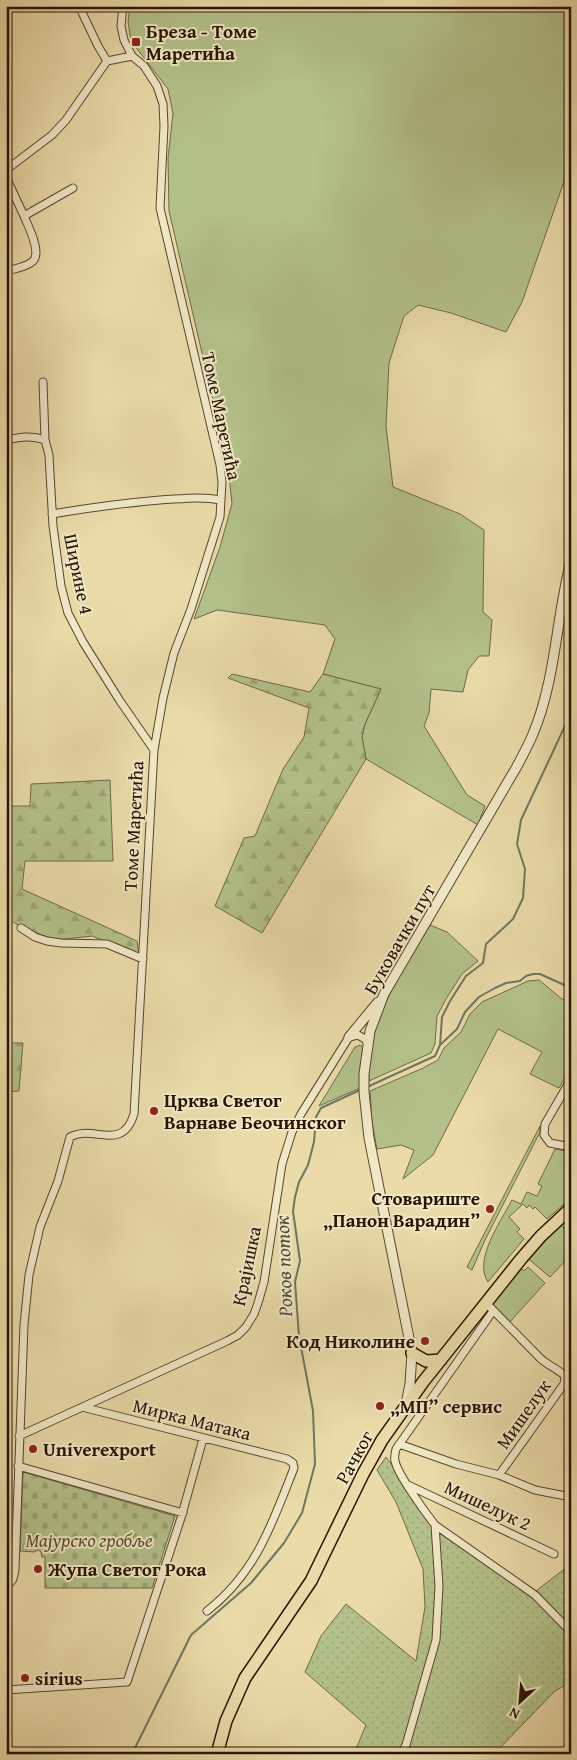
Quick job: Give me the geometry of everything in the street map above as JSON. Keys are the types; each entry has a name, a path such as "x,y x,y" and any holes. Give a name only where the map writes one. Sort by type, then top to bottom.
{"main road":[{"name":"Рачког","path":"217,1754 228,1714 245,1678 311,1581 370,1461 405,1407 441,1360 490,1306 541,1236 571,1208"},
{"path":"412,1353 426,1361 441,1360"}],"street":[{"path":"79,6 107,61"},
{"path":"6,170 52,135 66,120 107,61 132,56 124,40 123,6"},
{"name":"Томе Маретића","path":"6,1588 13,1579 15,1570 24,1325 31,1260 40,1227 58,1181 70,1137 82,1133 116,1135 125,1130 133,1119 136,1105 154,750 163,698 174,653 217,528 221,500 220,465 160,208 164,104 153,79 141,63 132,56"},
{"path":"6,177 36,248 36,256 32,262 6,271"},
{"path":"24,216 73,188"},
{"name":"Ширине 4","path":"43,382 45,440 49,455 52,514 61,586 72,623 120,701 154,750"},
{"path":"6,440 23,436 34,436 45,440"},
{"path":"52,514 140,501 201,497 221,500"},
{"name":"Буковачки пут","path":"405,1407 410,1384 412,1353 369,1138 364,1088 368,1044 374,1018 384,994 516,768 533,734 551,669 564,590 571,561"},
{"path":"21,928 35,937 47,941 107,944 143,959"},
{"path":"349,1037 384,994"},
{"path":"349,1037 358,1035 365,1039 368,1044"},
{"name":"Крајишка","path":"19,1436 227,1341 238,1335 250,1322 264,1282 282,1164 289,1139 301,1114 349,1037"},
{"path":"571,1079 545,1124 544,1135 550,1142 571,1147"},
{"path":"490,1306 399,1444 396,1449 395,1462 401,1476 435,1525 535,1595 571,1632"},
{"name":"Мишелук","path":"490,1306 541,1359 558,1369 565,1376 564,1384 499,1475"},
{"name":"Мирка Матака","path":"82,1407 287,1459 293,1463 294,1468 262,1546 251,1565 228,1593 207,1611"},
{"path":"6,1690 127,1682 182,1513 203,1439"},
{"path":"399,1444 456,1464 499,1475 534,1490 571,1497"},
{"path":"18,1466 182,1513"},
{"name":"Мишелук 2","path":"408,1485 554,1554"},
{"path":"401,1754 406,1745 436,1640 439,1586 435,1525"}],"green space":[{"path":"130,6 571,6 571,174 567,173 522,302 506,332 451,313 418,305 404,316 389,363 386,426 393,487 460,514 484,530 483,612 492,620 489,656 479,656 468,670 463,692 431,689 429,713 424,726 467,795 485,806 478,825 366,759 362,737 365,724 381,689 323,674 335,639 325,625 217,610 194,619 220,547 232,504 228,465 169,211 168,158 173,113 168,89 131,41 128,22"},
{"path":"232,674 310,692 323,674 381,689 365,724 362,737 366,759 262,933 215,906 244,838 255,836 283,769 304,737 309,708 228,678"},
{"path":"110,780 113,861 25,861 22,889 137,941 139,955 92,936 57,940 22,928 6,917 6,806 30,806 31,784"},
{"path":"430,925 447,932 478,961 462,974 437,1016 435,1044 431,1053 369,1081 372,1039 379,1019 397,980"},
{"path":"539,980 562,999 571,1002 571,1066 559,1088 530,1074 542,1052 498,1029 433,1155 403,1179 414,1150 401,1145 377,1149 372,1122 370,1091 438,1060 444,1048 461,1032 470,1014 482,1002 528,981"},
{"path":"6,1043 23,1043 19,1091 6,1092"},
{"path":"360,1045 364,1048 360,1088 319,1106 355,1047"},
{"path":"540,1126 540,1132 485,1240 472,1270 467,1267"},
{"path":"555,1149 571,1152 571,1198 547,1219 535,1207 533,1209 529,1205 527,1208 523,1204 509,1217 520,1229 517,1232 524,1239 488,1282 484,1273 484,1263 486,1252 496,1229 512,1200 521,1204 527,1192 537,1196 542,1186 538,1184"},
{"path":"558,1222 571,1235 571,1255 550,1277 525,1256"},
{"path":"519,1266 524,1271 528,1267 545,1283 508,1324 493,1308 489,1298"},
{"path":"386,1457 434,1523 532,1594 571,1564 571,1682 555,1691 494,1754 354,1754 366,1725 305,1672 321,1636 346,1604 416,1661 425,1607 423,1569 396,1502 377,1470"},
{"name":"Мајурско гробље","path":"23,1472 175,1516 152,1588 45,1588 45,1557 42,1557 41,1552 38,1550 34,1552 20,1551"}],"waterway":[{"path":"440,1045 442,1017 450,1001 466,976 483,963 486,944 513,919 523,898 525,869 517,844 521,820 571,713"},
{"name":"Роков поток","path":"367,1087 435,1056 440,1045 457,1029 465,1012 479,997 495,988 506,983 520,981 526,976 533,974 540,974 571,988"},
{"name":"Роков поток","path":"132,1754 191,1635 251,1583 284,1543 302,1513 315,1464 313,1411 299,1336 295,1282 300,1261 293,1211 299,1182 308,1165 314,1142 316,1117 321,1108 360,1090"}],"place":[{"name":"Бреза - Томе Маретића","path":"136,42"},
{"name":"Црква Светог Варнаве Беочинског","path":"154,1111"},
{"name":"Стовариште „Панон Варадин”","path":"490,1209"},
{"name":"Код Николине","path":"425,1341"},
{"name":"„МП” сервис","path":"380,1406"},
{"name":"Univerexport","path":"33,1449"},
{"name":"Жупа Светог Рока","path":"38,1569"},
{"name":"sirius","path":"25,1678"}]}
